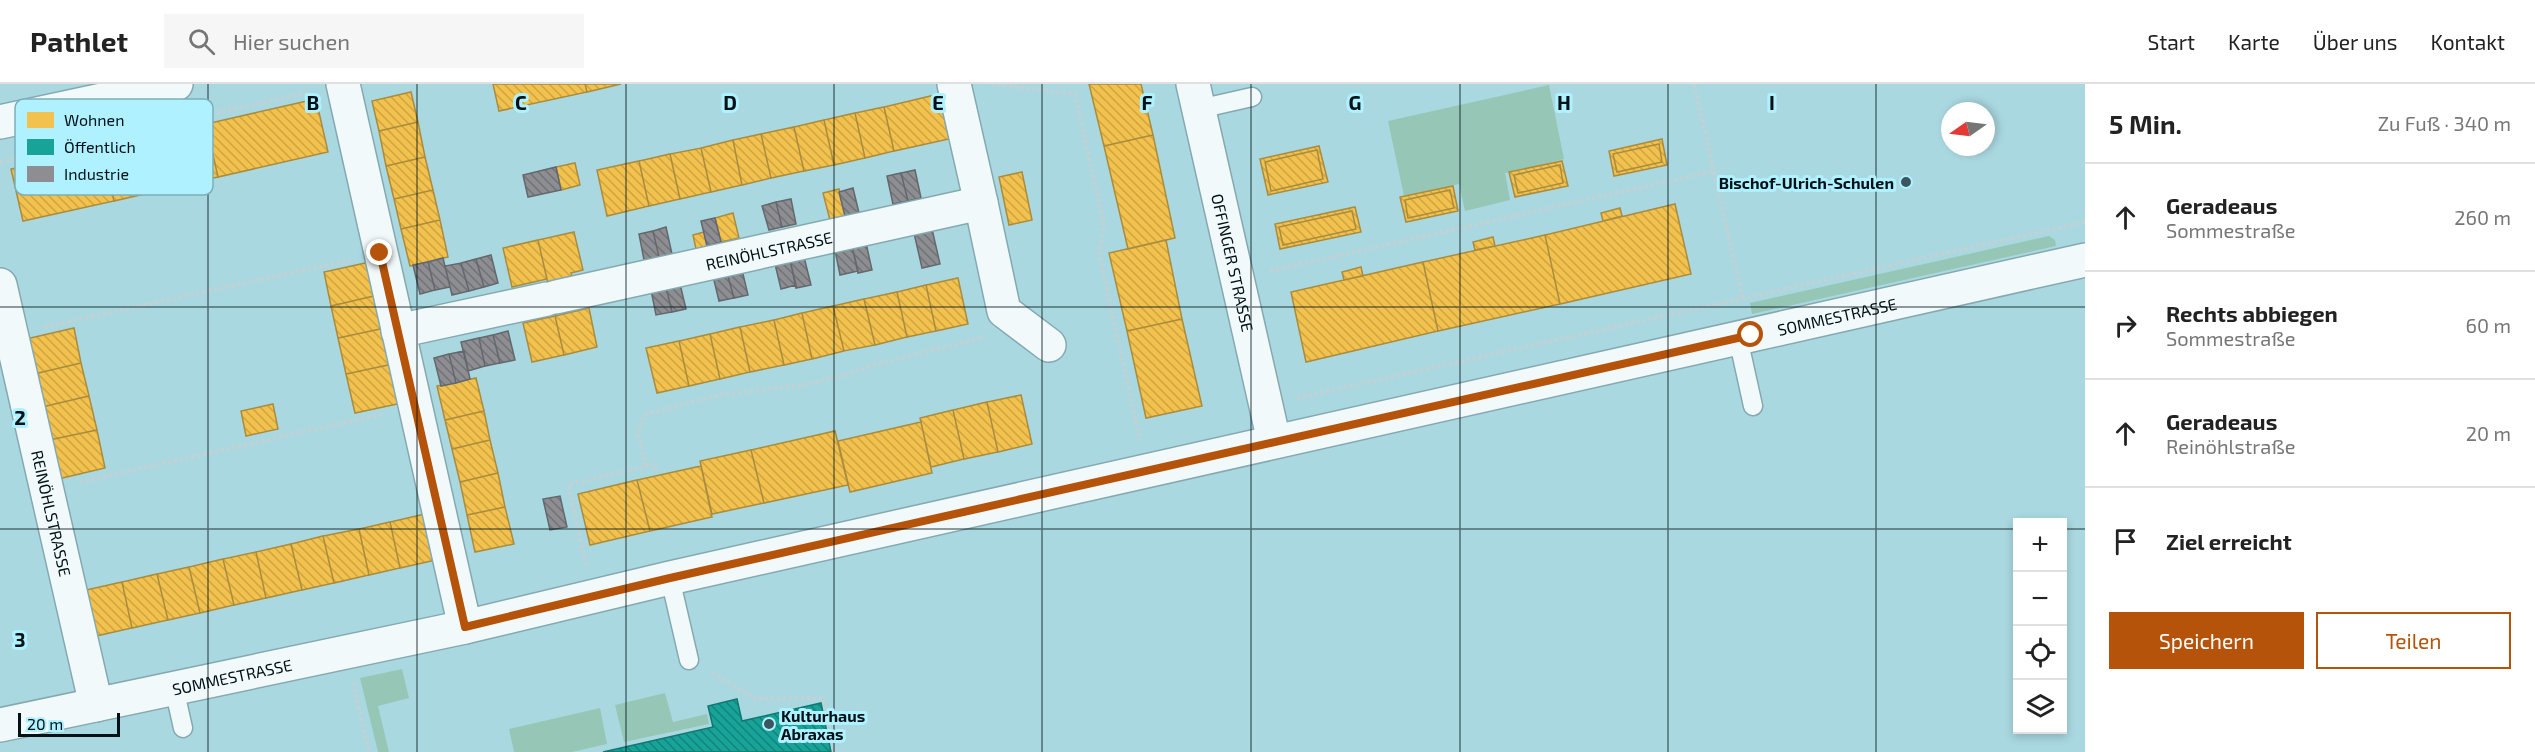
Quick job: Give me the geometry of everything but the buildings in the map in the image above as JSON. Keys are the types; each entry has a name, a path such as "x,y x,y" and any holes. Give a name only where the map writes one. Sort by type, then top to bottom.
{"street":[{"path":"107,99 176,84"},
{"path":"343,84 465,627"},
{"path":"954,84 1004,311 1048,345"},
{"name":"OFFINGER STRASSE","path":"1196,96 1274,441"},
{"path":"0,122 15,119"},
{"name":"REINÖHLSTRASSE","path":"398,331 981,203"},
{"name":"SOMMESTRASSE","path":"0,726 465,627 670,578 1274,441 2085,260"},
{"name":"REINÖHLSTRASSE","path":"0,285 96,705"}],"lane":[{"path":"1196,96 1252,97"},
{"path":"1745,336 1753,406"},
{"path":"670,578 689,660"},
{"path":"174,688 183,728"}],"path":[{"path":"213,114 343,84"},
{"path":"992,84 1074,94 1104,225 1099,254 1140,442"},
{"path":"1694,84 1743,298 1745,336"},
{"path":"0,162 15,159"},
{"path":"1237,278 1714,171"},
{"path":"1266,405 2085,222"},
{"path":"11,334 380,253"},
{"path":"646,466 638,434 644,414 719,395 755,392 838,377 990,336 1004,311"},
{"path":"45,489 416,407"},
{"path":"586,565 568,485 655,464 656,472"},
{"path":"622,472 623,479"},
{"path":"346,653 369,752"},
{"path":"689,660 756,699 823,698 835,752"}],"green space":[{"path":"1549,85 1564,159 1505,173 1510,200 1465,211 1459,184 1404,196 1388,121"},
{"path":"2049,236 2055,240 2056,246 1752,314 1750,303"},
{"path":"402,669 409,698 378,706 389,752 378,752 360,678"},
{"path":"665,693 673,722 707,714 709,724 624,742 615,705"},
{"path":"600,708 607,744 572,752 514,752 509,729"}],"place":[{"name":"Bischof-Ulrich-Schulen","path":"1906,182"},
{"name":"Kulturhaus Abraxas","path":"769,724"}],"route":[{"path":"380,253 465,627 670,578 1751,335"}]}
